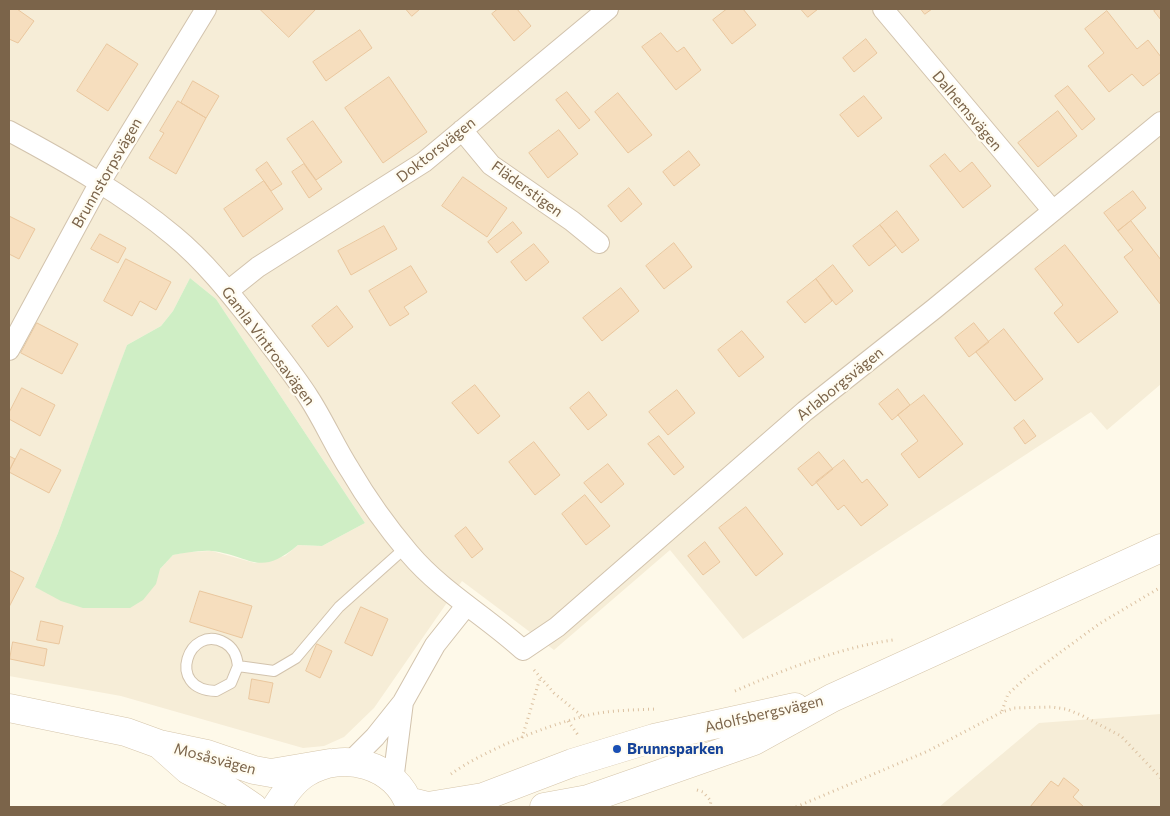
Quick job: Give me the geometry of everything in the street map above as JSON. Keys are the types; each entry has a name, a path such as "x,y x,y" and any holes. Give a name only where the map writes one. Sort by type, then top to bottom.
{"main road":[{"name":"Adolfsbergsvägen","path":"544,807 588,799 754,741 832,698 1161,548"},
{"name":"Adolfsbergsvägen","path":"404,797 428,806 483,797 572,763 654,738 832,698"},
{"name":"Mosåsvägen","path":"9,713 126,732 159,744 208,754 254,770 271,773 341,762"},
{"name":"Mosåsvägen","path":"159,744 188,770 231,792 253,807"},
{"path":"276,807 286,791 306,773 341,762 375,766 404,797"}],"street":[{"name":"Brunnstorpsvägen","path":"10,343 99,184 206,9"},
{"name":"Doktorsvägen","path":"228,291 258,267 411,172 608,9"},
{"name":"Dalhemsvägen","path":"883,9 1053,212"},
{"name":"Arlaborgsvägen","path":"523,650 557,627 805,411 1053,212 1161,122"},
{"name":"Fläderstigen","path":"462,130 491,165 572,220 599,243"},
{"name":"Gamla Vintrosavägen","path":"9,131 151,217 176,237 228,291 309,397 355,478 376,511 405,548 437,583 466,606 501,629 523,650"},
{"path":"341,762 375,737 403,702 435,645 466,606"},
{"path":"403,702 404,797"}],"lane":[{"path":"238,666 274,671 296,658 339,607 405,548"},
{"path":"213,639 221,641 234,651 238,666 231,683 216,691 198,688 191,682 186,665 191,649 205,640 213,639"}],"path":[{"path":"1002,712 1008,694 1028,676 1099,624 1161,587"},
{"path":"731,693 839,650 899,639"},
{"path":"523,650 540,677 554,693 582,716"},
{"path":"522,738 540,677"},
{"path":"796,807 928,751 1002,712 1014,708 1044,706 1066,709 1081,715 1121,736 1161,778"},
{"path":"457,801 451,775 462,766 522,738 582,716 664,708"},
{"path":"690,789 703,792 711,801 710,807"}],"shaded area":[{"path":"9,9 1161,9 1161,384 1107,430 1091,412 743,639 670,550 554,650 462,581 374,708 344,737 324,746 303,748 121,696 9,676","holes":["190,278 216,299 365,523 322,546 298,545 285,556 255,563 212,551 187,552 173,555 160,569 35,587 58,533 127,345 161,326 173,311"]},
{"path":"1161,714 1161,807 939,807 1039,723"}],"green space":[{"path":"190,278 216,299 365,523 322,546 298,545 274,561 264,563 212,551 197,551 173,555 160,569 156,584 143,600 130,608 83,608 61,601 35,587 58,533 127,345 161,326 173,311"}],"building":[{"path":"9,9 17,9 34,21 18,43 9,39"},
{"path":"260,9 316,9 289,37"},
{"path":"406,9 420,9 412,16"},
{"path":"498,9 517,9 531,26 514,41 492,14"},
{"path":"727,9 743,9 756,25 732,44 713,20"},
{"path":"801,9 818,9 808,17"},
{"path":"921,9 932,9 925,14"},
{"path":"1161,9 1161,20 1154,11"},
{"path":"1107,11 1137,49 1148,40 1161,57 1161,72 1143,86 1132,74 1109,92 1088,66 1104,53 1085,29"},
{"path":"360,30 372,48 326,81 313,62"},
{"path":"661,33 677,52 684,47 701,70 676,90 642,47"},
{"path":"866,39 877,53 854,72 843,58"},
{"path":"107,44 138,64 108,111 77,91"},
{"path":"389,77 427,132 383,163 345,108"},
{"path":"193,81 219,96 206,118 181,103"},
{"path":"1068,86 1095,119 1082,130 1055,96"},
{"path":"567,92 590,120 579,129 556,100"},
{"path":"618,93 652,135 628,153 595,112"},
{"path":"864,96 882,118 858,137 840,115"},
{"path":"178,101 206,118 176,174 149,158 164,133 160,131"},
{"path":"1058,111 1077,136 1038,167 1018,143"},
{"path":"313,121 342,162 316,180 287,139"},
{"path":"559,130 578,154 548,178 529,153"},
{"path":"689,151 700,165 674,186 663,172"},
{"path":"945,154 960,172 972,162 991,186 963,208 930,166"},
{"path":"267,162 282,184 271,191 256,170"},
{"path":"304,164 322,189 309,198 292,172"},
{"path":"463,177 507,208 487,237 442,206"},
{"path":"264,181 283,209 243,237 224,209"},
{"path":"629,188 642,204 621,222 608,206"},
{"path":"1133,191 1146,208 1118,231 1104,213"},
{"path":"897,211 919,240 902,253 880,225"},
{"path":"9,216 35,229 19,259 9,254"},
{"path":"1131,221 1161,260 1161,305 1124,257 1133,250 1118,231"},
{"path":"513,222 522,233 497,253 488,242"},
{"path":"880,225 896,245 869,266 853,246"},
{"path":"384,226 397,249 351,275 338,251"},
{"path":"100,234 126,248 118,263 91,249"},
{"path":"674,243 692,267 664,289 646,266"},
{"path":"534,244 549,262 526,281 511,262"},
{"path":"1065,245 1118,312 1078,343 1054,313 1063,305 1035,269"},
{"path":"126,259 171,282 156,310 140,301 132,316 104,301"},
{"path":"833,265 853,291 836,305 816,279"},
{"path":"411,266 427,292 404,307 409,314 390,326 369,291"},
{"path":"816,279 832,301 805,323 787,302"},
{"path":"621,288 639,311 602,341 583,318"},
{"path":"337,306 353,327 328,347 312,326"},
{"path":"37,323 78,344 62,374 21,353"},
{"path":"974,323 989,342 969,357 955,338"},
{"path":"1004,329 1043,379 1015,401 976,352"},
{"path":"742,331 764,357 739,377 718,350"},
{"path":"475,385 500,416 478,434 452,403"},
{"path":"22,388 55,405 40,436 9,419 9,413"},
{"path":"898,389 910,405 892,420 879,404"},
{"path":"677,390 695,413 668,435 649,412"},
{"path":"589,392 607,415 588,430 570,408"},
{"path":"924,395 963,444 919,478 901,454 918,441 898,415"},
{"path":"1024,420 1036,436 1025,444 1014,428"},
{"path":"659,436 684,467 674,475 648,444"},
{"path":"534,442 560,475 535,495 509,462"},
{"path":"21,449 61,470 49,493 9,472"},
{"path":"819,452 833,469 812,486 798,469"},
{"path":"9,456 15,459 9,471"},
{"path":"844,460 862,483 867,479 888,505 861,526 844,505 838,510 816,482"},
{"path":"608,464 624,484 601,503 584,483"},
{"path":"585,495 610,526 586,545 562,514"},
{"path":"746,507 783,554 756,576 719,528"},
{"path":"466,527 483,549 472,558 455,536"},
{"path":"705,542 720,562 703,575 688,556"},
{"path":"9,570 24,578 9,607"},
{"path":"200,591 252,606 242,638 190,622"},
{"path":"361,607 388,619 372,656 345,643"},
{"path":"41,621 63,626 59,644 37,640"},
{"path":"13,642 47,649 44,666 10,659"},
{"path":"317,644 332,651 320,678 306,671"},
{"path":"252,679 273,683 269,703 249,699"},
{"path":"1064,778 1079,790 1073,797 1084,807 1030,807 1051,781 1058,786"}],"place":[{"name":"Brunnsparken","path":"617,749"}]}
